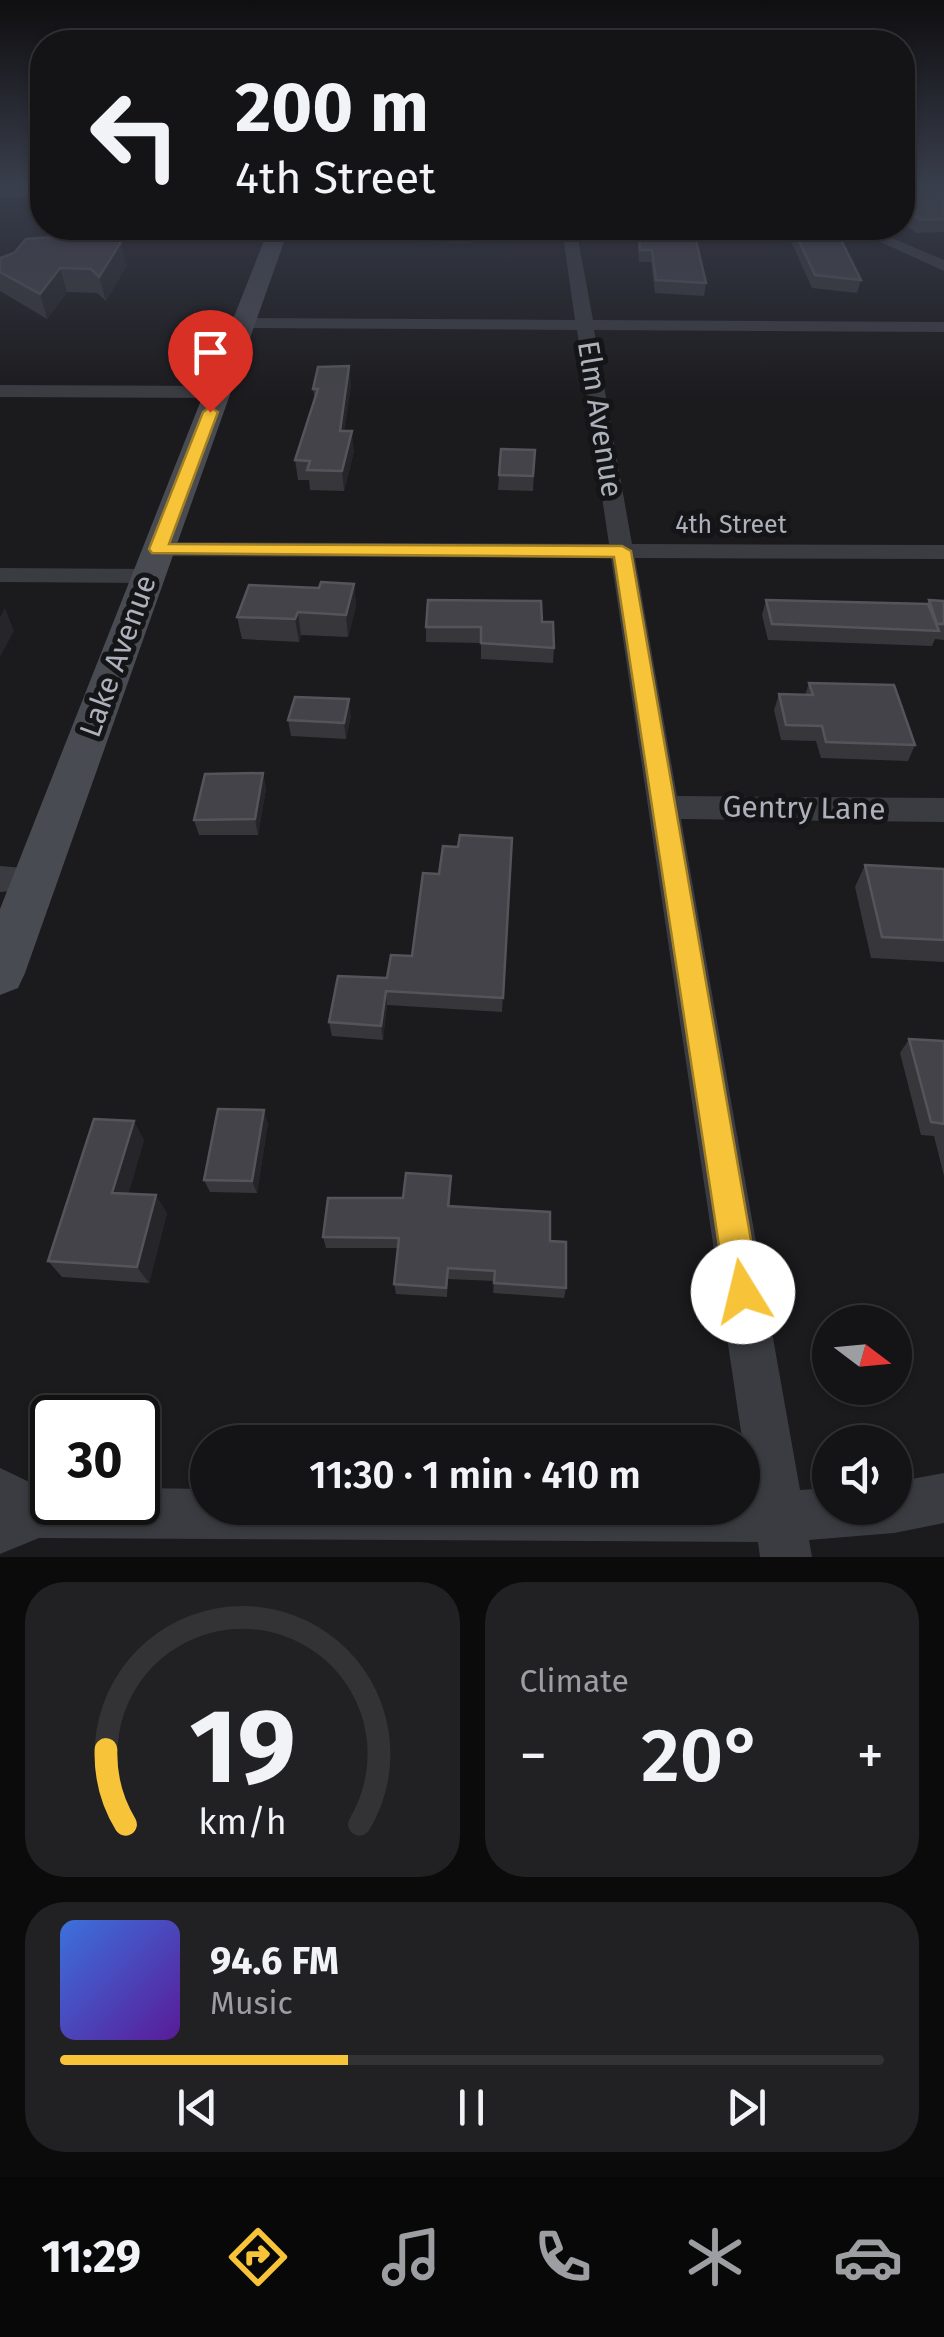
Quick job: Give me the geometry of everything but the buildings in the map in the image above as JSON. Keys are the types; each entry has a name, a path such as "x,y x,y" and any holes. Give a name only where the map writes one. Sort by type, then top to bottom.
{"main road":[{"name":"Lake Avenue","path":"0,973 18,879 153,562 268,257"}],"street":[{"name":"Elm Avenue","path":"574,257 783,1537"},
{"path":"244,323 944,328"},
{"path":"0,392 218,392"},
{"name":"4th Street","path":"0,575 153,562 622,551 944,552"},
{"name":"Gentry Lane","path":"664,807 944,810"},
{"path":"912,1504 944,1498"},
{"path":"13,1512 783,1537 828,1525"}],"route":[{"path":"210,412 158,549 622,551 743,1292"}]}
